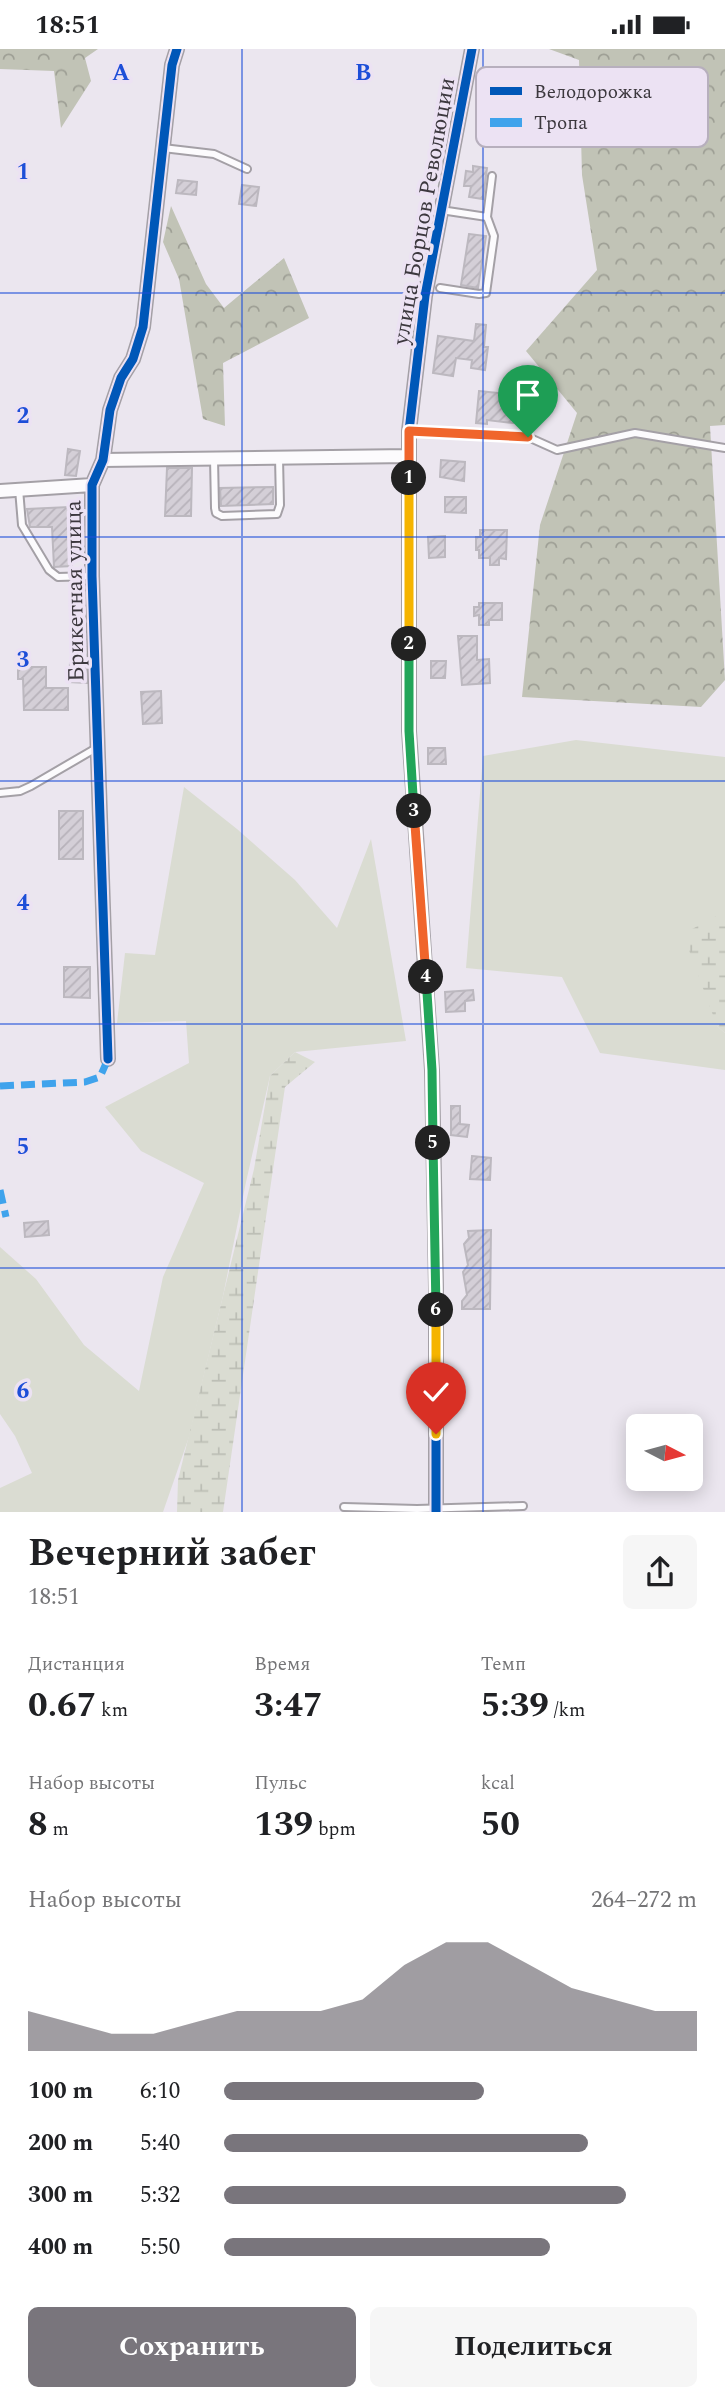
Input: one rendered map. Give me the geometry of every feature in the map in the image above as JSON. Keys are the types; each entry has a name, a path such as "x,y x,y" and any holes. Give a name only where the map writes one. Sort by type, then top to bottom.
{"street":[{"name":"Брикетная улица","path":"108,1059 92,576 92,485 103,460 110,410 121,378 133,359 143,327 172,65 177,49"},
{"name":"улица Борцов Революции","path":"436,1510 432,1070 409,731 409,431 425,296 472,49"},
{"path":"103,460 409,456"},
{"path":"0,491 92,485"}],"lane":[{"path":"163,148 214,154 247,169"},
{"path":"440,288 486,293 494,236 486,217 492,176"},
{"path":"441,211 486,217"},
{"path":"409,431 528,437 557,450 635,433 725,448"},
{"path":"214,458 215,507 218,516 222,516 277,514 280,505 279,457"},
{"path":"19,489 22,525 49,570 58,577 92,576"},
{"path":"0,793 20,791 31,786 98,747"},
{"path":"344,1507 436,1510 523,1506"}],"green space":[{"path":"0,49 98,49 85,58 91,81 61,128 54,71 0,69"},
{"path":"549,49 725,49 725,425 710,426 725,680 701,707 522,697 540,525 577,413 526,351 597,270 582,175 581,147 708,147 708,67 579,67 579,60"},
{"path":"171,206 206,284 224,308 284,258 309,318 223,363 225,426 203,419 179,279 163,242"},
{"path":"576,740 725,757 725,926 717,1026 725,1033 725,1070 600,1053 562,977 466,968 483,756"},
{"path":"184,787 295,880 337,928 371,839 406,1041 295,1052 270,1076 223,1296 189,1437 163,1512 0,1512 0,1488 32,1473 15,1436 0,1414 0,1247 36,1279 84,1345 139,1391 163,1277 204,1183 141,1151 105,1107 189,1063 186,1021 117,1023 125,953 155,955"},
{"path":"716,916 725,921 725,1033 717,1026 683,934"},
{"path":"295,1052 315,1062 285,1087 223,1512 177,1512 178,1480 254,1169 270,1076"}],"building":[{"path":"473,166 487,168 483,199 469,197 471,186 464,186 466,171 473,172"},
{"path":"178,180 197,182 196,195 176,193"},
{"path":"242,185 259,187 256,206 239,204"},
{"path":"469,234 486,236 478,288 461,285"},
{"path":"476,324 486,325 484,347 488,347 485,370 471,368 472,360 456,358 453,376 433,373 438,336 474,341"},
{"path":"479,391 516,395 513,423 487,420 487,424 476,423"},
{"path":"68,449 80,451 76,476 65,475"},
{"path":"441,460 465,462 464,481 440,477"},
{"path":"167,468 192,468 191,516 165,516"},
{"path":"273,487 273,504 221,506 220,488"},
{"path":"445,497 466,497 466,513 445,512"},
{"path":"69,507 72,566 54,567 52,527 30,527 27,509"},
{"path":"480,530 507,530 506,559 499,558 499,565 490,565 490,558 479,558 476,537 480,537"},
{"path":"445,536 445,557 429,558 428,537"},
{"path":"479,603 502,603 502,620 489,620 489,625 479,625 479,615 474,616 474,607 479,607"},
{"path":"458,636 477,636 477,660 489,659 490,683 462,685"},
{"path":"431,661 446,661 445,678 431,678"},
{"path":"70,663 86,663 87,683 69,682"},
{"path":"18,667 46,667 46,688 68,688 68,710 24,710 23,679 18,679"},
{"path":"161,691 162,723 143,724 141,692"},
{"path":"428,748 445,748 446,764 428,764"},
{"path":"59,811 83,811 83,859 59,859"},
{"path":"64,967 90,967 90,998 64,997"},
{"path":"473,990 474,1000 465,1001 465,1011 446,1012 445,992"},
{"path":"451,1106 460,1106 460,1124 469,1125 467,1137 451,1135"},
{"path":"472,1156 491,1158 490,1180 470,1179"},
{"path":"48,1221 49,1235 25,1237 24,1223"},
{"path":"491,1230 490,1309 462,1309 462,1301 467,1295 463,1272 468,1265 464,1244 469,1238 468,1231"}],"marked path":[{"path":"0,1086 85,1082 100,1077 108,1059"},
{"path":"0,1190 6,1217"}],"cycle path":[{"path":"108,1059 92,576 92,485 103,460 110,410 121,378 133,359 143,327 172,65 177,49"},
{"path":"436,1512 432,1070 409,731 409,431 425,296 472,49"}],"route":[{"path":"436,1434 432,1070 409,731 409,431 528,437"}]}
